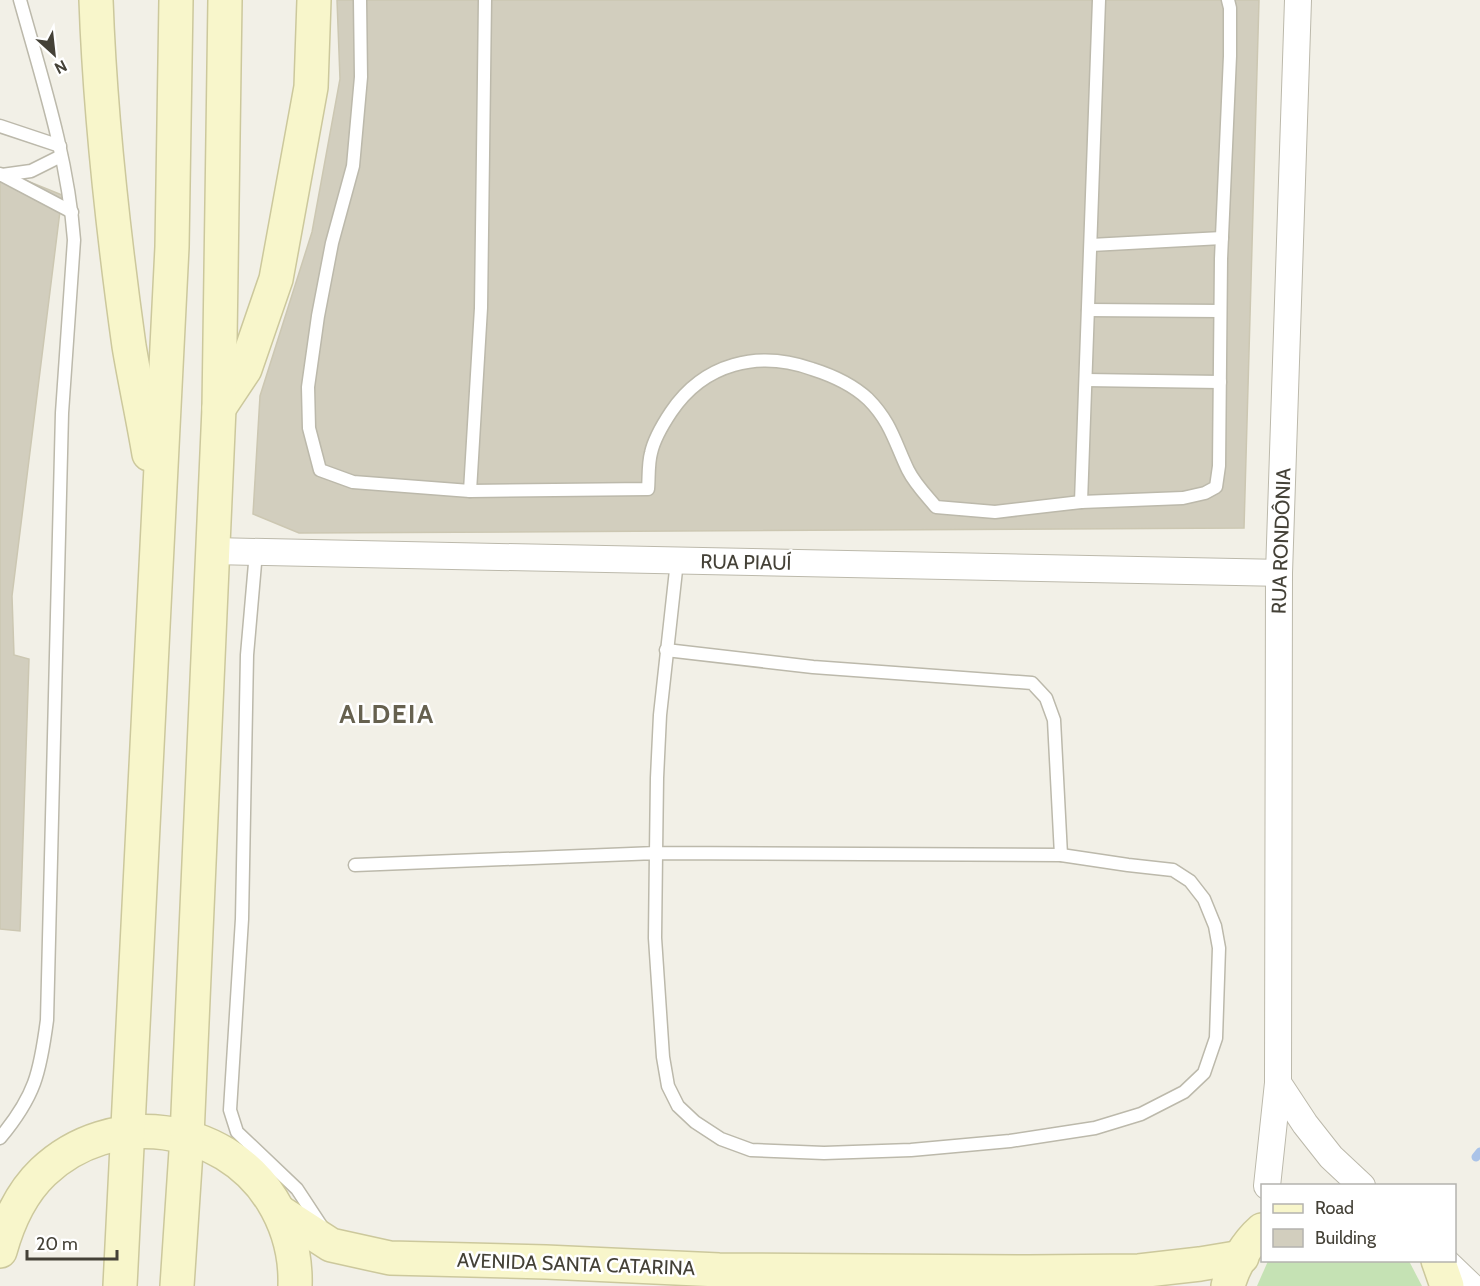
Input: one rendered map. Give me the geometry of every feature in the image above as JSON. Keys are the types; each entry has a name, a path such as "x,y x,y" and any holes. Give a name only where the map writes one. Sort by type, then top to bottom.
{"main road":[{"path":"96,0 98,59 108,174 130,347 159,518"},
{"path":"120,1286 172,248 176,0"},
{"path":"177,1286 187,1136 219,408 225,0"},
{"path":"219,408 245,369 276,279 311,87 314,0"},
{"path":"0,1251 7,1225 23,1197 43,1172 69,1152 97,1139 148,1130 187,1136 216,1147 241,1164 263,1186 280,1212 291,1240 296,1270 295,1286"},
{"name":"AVENIDA SANTA CATARINA","path":"280,1212 332,1245 390,1258 766,1270 1139,1271 1200,1264 1250,1244"},
{"path":"1439,1262 1447,1286"}],"street":[{"name":"RUA RONDÔNIA","path":"1267,1184 1278,1083 1279,573 1299,0"},
{"name":"RUA PIAUÍ","path":"213,551 1279,573"},
{"path":"1278,1083 1305,1124 1331,1157 1361,1184"},
{"path":"1446,1262 1471,1286"}],"lane":[{"path":"0,1138 17,1117 33,1090 42,1060 47,1020 62,413 73,264 72,212 54,116 20,0"},
{"path":"360,0 361,77 353,166 332,243 318,316 308,387 309,428 320,470 353,482 470,491 648,489 651,453 664,423 680,399 714,371 740,363 782,361 823,372 866,397 884,415 909,471 922,492 936,507 995,512 1081,502 1183,498 1205,493 1216,487 1219,466 1220,311 1230,56 1228,0"},
{"path":"470,491 480,308 485,0"},
{"path":"1081,502 1099,0"},
{"path":"0,126 60,151"},
{"path":"1,175 31,171 60,151"},
{"path":"1,175 72,212"},
{"path":"1091,245 1222,238"},
{"path":"1088,310 1220,311"},
{"path":"1086,380 1220,382"},
{"path":"256,552 247,656 242,919 230,1110 237,1132 297,1189 332,1245"},
{"path":"355,865 656,853 1061,855 1173,870 1190,880 1204,899 1215,926 1219,948 1216,1038 1204,1073 1184,1092 1141,1114 1095,1128 999,1142 911,1150 824,1153 751,1150 721,1139 695,1122 678,1106 668,1086 663,1058 655,938 656,853 660,715 677,561"},
{"path":"666,650 824,668 1032,683 1046,698 1054,720 1061,855"}],"green space":[{"path":"1268,1262 1410,1262 1422,1286 1257,1286"}],"building":[{"path":"337,0 1259,0 1244,528 299,533 253,514 260,396 312,232 340,79"},
{"path":"0,170 62,195 12,596 14,655 29,659 20,931 0,929"}],"waterway":[{"path":"1476,1157 1480,1152"}],"district":[{"name":"ALDEIA","path":"387,714"}]}
